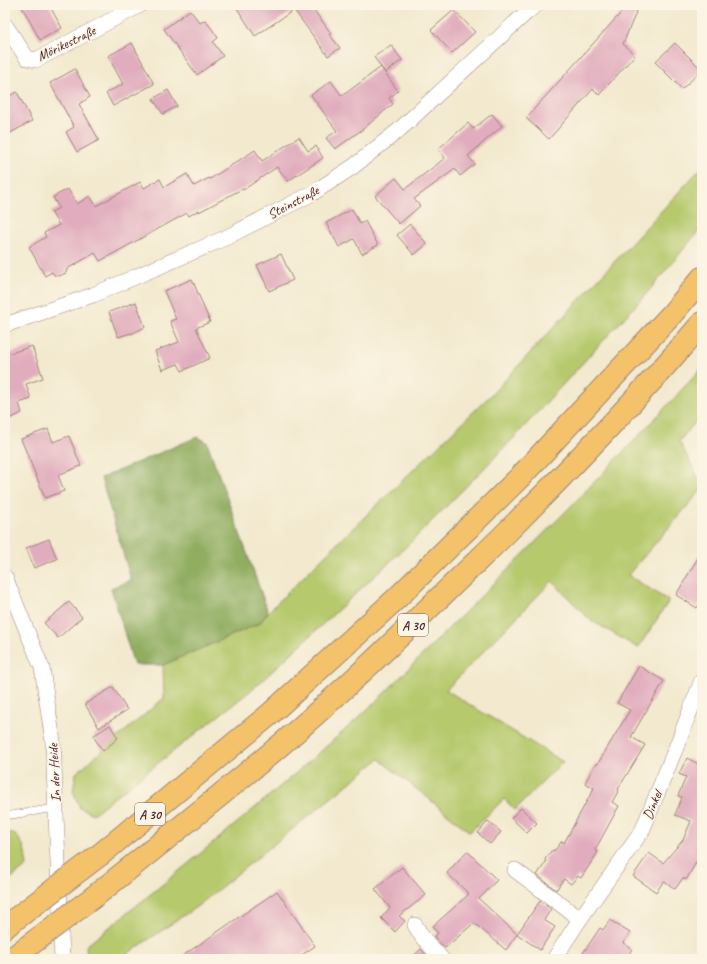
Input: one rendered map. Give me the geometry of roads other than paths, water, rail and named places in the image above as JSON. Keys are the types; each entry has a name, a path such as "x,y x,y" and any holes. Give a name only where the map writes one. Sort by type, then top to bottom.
{"highway":[{"name":"A 30","path":"14,921 101,854 269,715 397,598 520,478 672,314 702,278"},
{"name":"A 30","path":"17,955 95,896 190,820 284,741 414,623 554,484 614,421 702,323"}],"street":[{"name":"Mörikestraße","path":"5,25 27,58 36,60 140,5"},
{"name":"Steinstraße","path":"5,325 93,295 223,239 313,193 354,166 399,130 536,5"},
{"name":"In der Heide","path":"5,577 8,596 42,668 53,742 62,959"},
{"name":"Dinkel","path":"554,959 580,919 642,831 702,680"},
{"path":"515,870 580,919"},
{"path":"415,925 423,938 442,959"}],"lane":[{"path":"5,816 55,808"}]}
